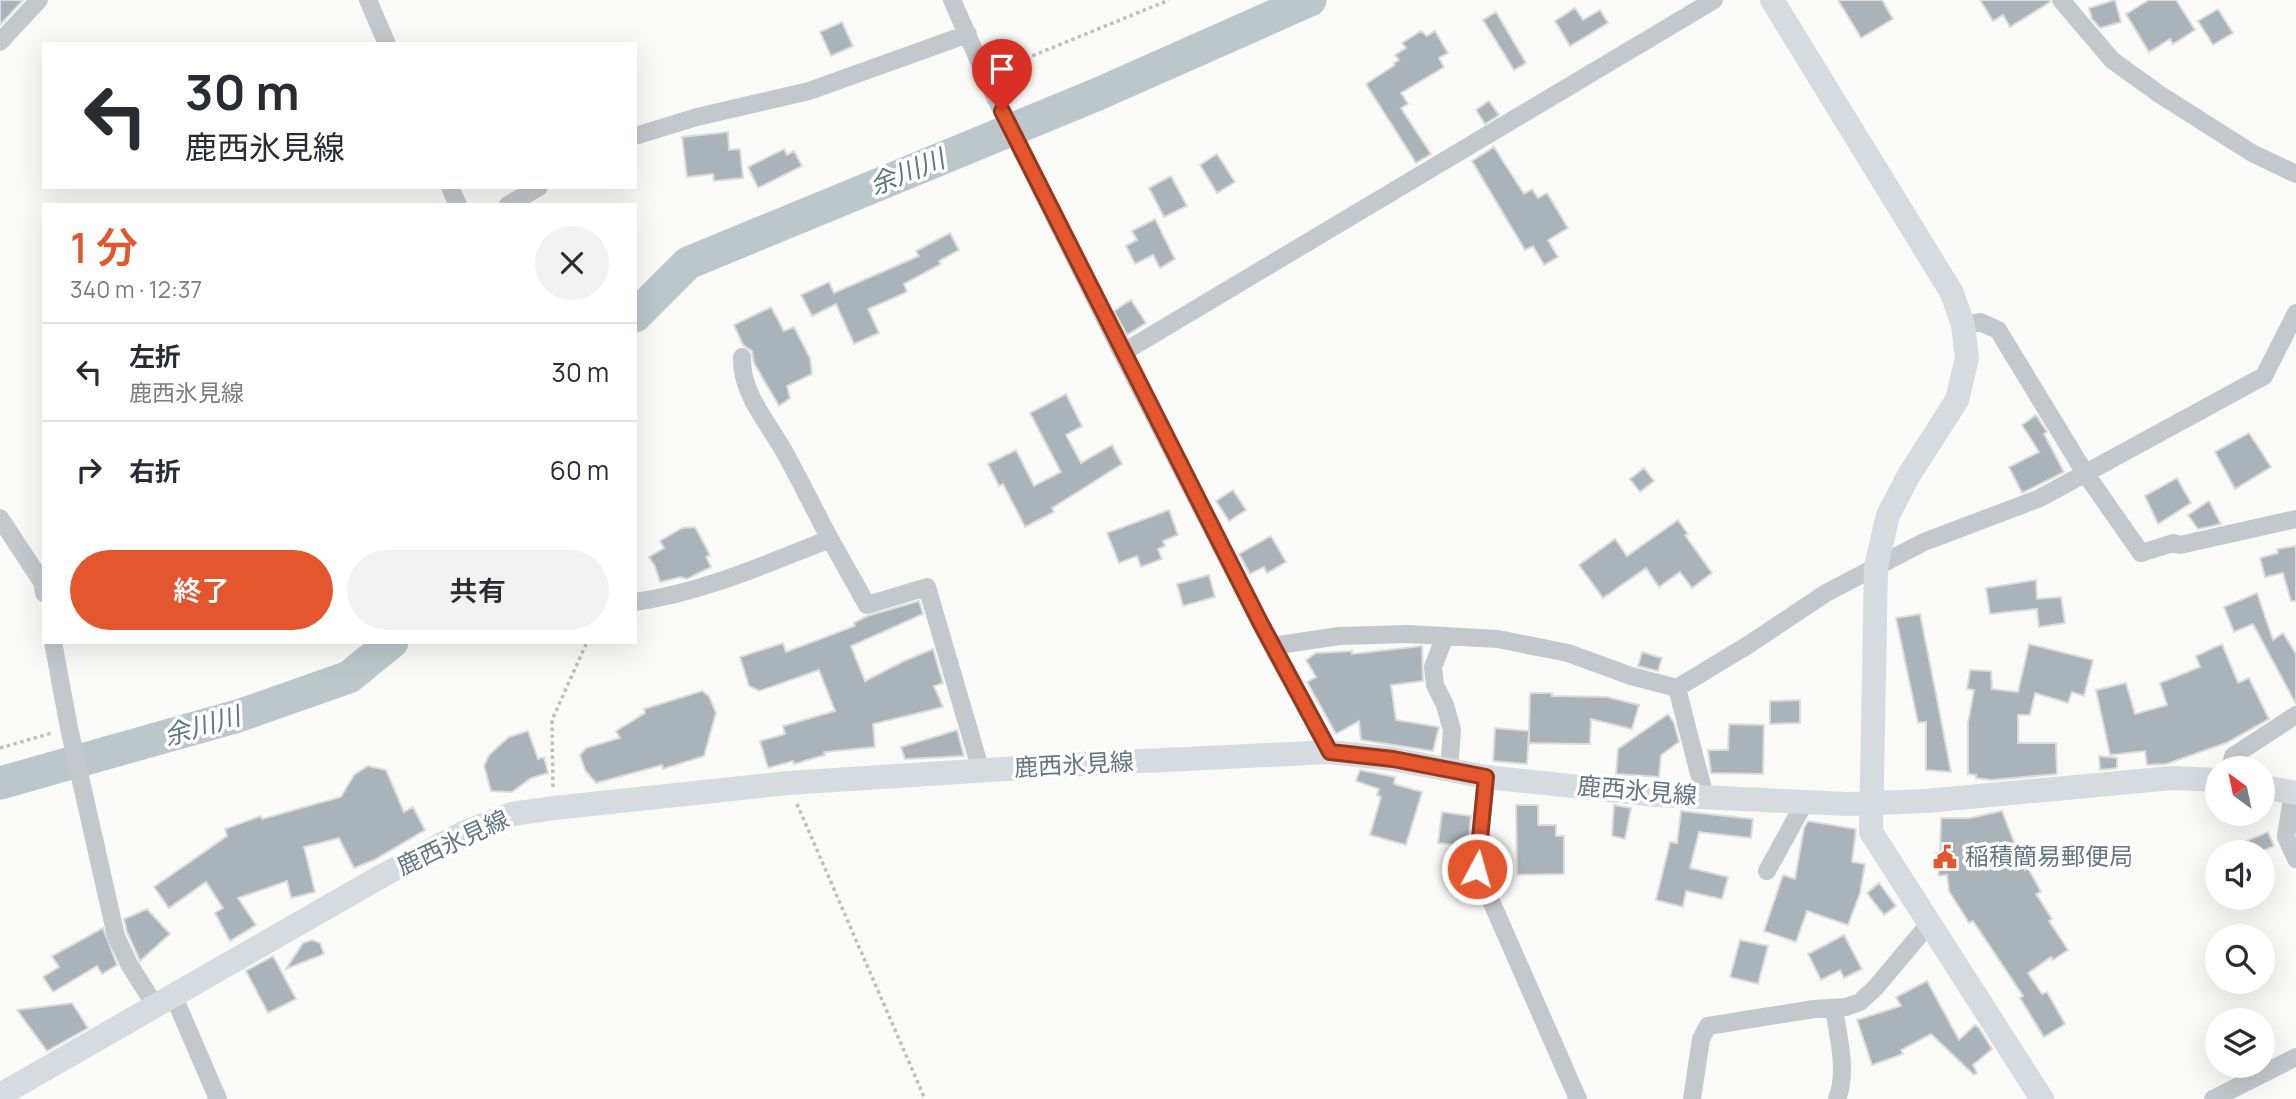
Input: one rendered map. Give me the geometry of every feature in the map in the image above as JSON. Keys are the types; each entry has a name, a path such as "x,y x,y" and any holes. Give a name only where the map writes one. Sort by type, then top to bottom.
{"main road":[{"path":"1772,0 1952,293 1964,325 1967,358 1957,400 1909,475 1888,515 1876,567 1871,832 2042,1099"},
{"name":"鹿西氷見線","path":"0,1095 380,877 463,833 512,814 788,783 1330,752 1393,759 1486,777 1657,794 1848,804 1926,802 2172,778 2205,779"},
{"path":"2275,789 2294,793"}],"street":[{"path":"0,42 39,0"},
{"path":"368,0 386,42"},
{"path":"952,0 988,83 1122,353 1272,646 1330,752"},
{"path":"1122,353 1714,0"},
{"path":"2062,0 2112,60 2252,153 2296,174"},
{"path":"637,135 697,117 809,91 968,34"},
{"path":"511,203 536,189"},
{"path":"1272,646 1339,636 1407,634 1498,639 1568,653 1631,676 1677,688 1826,593 1924,542 2040,498 2264,376 2296,313"},
{"path":"1964,325 1980,322 1998,330 2085,473 2141,553 2173,543 2180,545 2296,519"},
{"path":"742,357 742,374 751,398 784,451 867,605 927,587 981,771"},
{"path":"0,518 42,582"},
{"path":"637,602 701,589 830,539"},
{"path":"1445,636 1433,667 1435,685 1445,705 1452,730 1449,770"},
{"path":"53,644 69,728 116,936 129,964 165,1002 218,1099"},
{"path":"1677,688 1705,797"},
{"path":"2233,756 2296,715"},
{"path":"1486,777 1477,869 1578,1099"},
{"path":"2294,793 2286,837 2296,859"},
{"path":"1767,871 1805,802"},
{"path":"1692,1099 1701,1039 1707,1026 1814,1009 1846,1007 1860,1002 1929,924"},
{"path":"1835,1008 1842,1087 1837,1099"},
{"path":"2213,1099 2296,1057"}],"path":[{"path":"988,83 1170,0"},
{"path":"554,808 552,720 586,644"},
{"path":"0,748 69,728"},
{"path":"788,783 925,1099"}],"building":[{"path":"0,0 23,0 0,25"},
{"path":"1838,0 1882,0 1893,19 1861,38"},
{"path":"1980,0 2050,2 2010,27 2003,15 1993,21"},
{"path":"2115,0 2121,22 2100,28 2092,19 2089,8"},
{"path":"2149,0 2176,0 2195,30 2173,44 2170,39 2149,52 2126,14"},
{"path":"1575,8 1583,20 1600,10 1608,23 1570,46 1555,21"},
{"path":"2218,9 2233,33 2213,45 2198,21"},
{"path":"1496,12 1526,63 1514,70 1483,20"},
{"path":"842,22 853,46 831,56 820,32"},
{"path":"1421,31 1427,36 1435,31 1448,53 1439,58 1444,67 1401,93 1408,104 1401,108 1431,154 1416,163 1366,84 1395,65 1399,60 1395,55 1406,48 1402,43"},
{"path":"1489,101 1499,115 1485,124 1476,110"},
{"path":"728,132 729,150 740,149 743,178 714,181 713,174 687,177 682,137"},
{"path":"1494,147 1524,194 1532,189 1538,198 1547,193 1568,228 1548,240 1558,257 1544,265 1533,246 1525,250 1472,161"},
{"path":"784,149 787,155 794,151 802,166 758,188 748,167"},
{"path":"1217,154 1235,182 1217,193 1200,165"},
{"path":"1171,176 1187,206 1164,217 1149,188"},
{"path":"1155,219 1175,259 1160,268 1153,255 1135,264 1126,246 1137,240 1132,231"},
{"path":"950,233 959,250 939,261 941,264 904,284 907,292 868,309 879,333 854,344 836,304 812,316 801,295 829,282 834,293 919,256 916,251"},
{"path":"1131,300 1146,323 1127,335 1114,311"},
{"path":"771,307 784,331 794,327 810,358 812,374 787,386 790,398 779,406 754,363 752,351 743,345 734,325"},
{"path":"1066,394 1082,426 1066,435 1081,463 1112,445 1122,464 1052,508 1054,512 1025,527 1003,484 999,486 988,464 1016,450 1034,486 1061,472 1030,413"},
{"path":"2036,415 2047,432 2044,434 2064,472 2022,493 2009,467 2039,452 2022,425"},
{"path":"2249,433 2271,467 2235,489 2215,452"},
{"path":"1644,468 1654,481 1640,492 1630,479"},
{"path":"2177,478 2191,503 2158,524 2145,496"},
{"path":"1233,490 1246,510 1229,521 1216,501"},
{"path":"2209,501 2221,524 2198,529 2188,515"},
{"path":"1169,510 1178,535 1163,541 1165,546 1158,549 1162,559 1141,567 1137,556 1119,563 1107,533"},
{"path":"1678,520 1688,534 1685,535 1712,573 1692,588 1680,572 1659,587 1646,568 1603,598 1579,565 1615,539 1627,556"},
{"path":"695,527 710,555 706,557 711,567 687,579 681,577 660,582 649,557 664,548 660,541 682,528"},
{"path":"1271,536 1286,562 1267,573 1264,567 1250,574 1239,554"},
{"path":"2296,546 2296,601 2291,601 2283,573 2265,577 2260,558 2278,553 2277,549"},
{"path":"1209,575 1215,597 1183,606 1177,584"},
{"path":"2036,580 2037,599 2061,597 2065,623 2039,627 2037,609 1990,614 1986,588"},
{"path":"2257,593 2273,640 2283,633 2296,654 2296,704 2253,624 2234,632 2224,607"},
{"path":"919,601 923,614 851,646 865,681 933,649 943,683 934,686 943,707 873,724 875,747 824,752 825,755 794,764 793,761 768,768 760,741 785,734 783,726 835,711 819,670 759,691 749,686 740,657 783,643 786,652 855,626 854,623 867,616"},
{"path":"1920,614 1951,772 1926,770 1926,722 1918,723 1896,618"},
{"path":"2029,644 2093,660 2084,696 2072,692 2068,703 2035,693 2030,715 2018,715 2018,743 2056,743 2057,774 1992,780 1976,778 1976,775 1968,774 1968,723 1974,690 1967,689 1970,670 1991,671 1992,689 2018,692"},
{"path":"2222,644 2238,683 2249,678 2269,719 2226,743 2166,764 2147,765 2145,751 2110,755 2096,690 2126,683 2135,714 2167,705 2160,683 2200,667 2196,656"},
{"path":"1422,646 1423,681 1391,685 1396,720 1439,727 1433,751 1361,740 1359,721 1336,734 1307,682 1316,677 1306,660 1316,653 1352,651 1352,654"},
{"path":"1642,652 1662,658 1658,671 1638,666"},
{"path":"702,691 709,696 716,713 704,756 663,769 662,765 596,783 585,770 580,755 586,748 620,738 616,731 645,713 644,709"},
{"path":"1530,693 1607,697 1639,705 1632,729 1591,719 1590,744 1529,743"},
{"path":"1800,700 1800,723 1770,724 1770,701"},
{"path":"1668,714 1674,723 1679,742 1661,755 1659,777 1616,774 1618,749"},
{"path":"1729,724 1764,725 1763,774 1711,773 1708,750 1728,750"},
{"path":"1495,728 1529,731 1527,764 1493,761"},
{"path":"957,730 964,756 905,759 901,747"},
{"path":"528,731 538,759 544,757 548,773 531,778 512,792 491,791 484,766 489,755 509,737"},
{"path":"2099,756 2117,758 2117,768 2100,770"},
{"path":"368,766 386,770 404,812 413,807 425,830 374,860 354,868 339,838 304,847 315,892 291,898 287,881 238,898 256,925 230,941 215,913 223,908 206,882 169,908 154,887 227,836 225,829 261,816 262,819 341,797 354,775"},
{"path":"1360,770 1395,777 1394,784 1422,792 1406,845 1370,835 1381,797 1377,795 1379,789 1356,781"},
{"path":"1516,805 1538,805 1538,825 1556,825 1556,836 1564,836 1564,874 1517,875"},
{"path":"1614,805 1631,808 1625,839 1612,836"},
{"path":"1681,811 1753,819 1751,838 1699,832 1690,868 1728,877 1722,899 1686,891 1683,907 1656,900 1670,842 1677,843"},
{"path":"2002,811 2025,870 2028,868 2041,892 2036,894 2052,919 2049,921 2068,950 2053,960 2051,957 2028,973 2042,994 2047,992 2065,1024 2044,1037 2020,998 2023,996 1973,921 1969,923 1949,891 1947,875 1939,876 1936,853 1940,853 1941,818 1970,818"},
{"path":"1442,812 1471,816 1468,846 1438,843"},
{"path":"1808,821 1856,829 1852,862 1865,864 1860,893 1848,925 1807,911 1796,942 1764,931 1783,875 1795,879 1804,828"},
{"path":"2268,832 2271,840 2249,840"},
{"path":"1879,883 1896,906 1884,915 1867,893"},
{"path":"147,909 170,934 140,961 124,919"},
{"path":"103,928 117,965 102,974 97,966 53,992 43,977 59,967 52,956"},
{"path":"1844,935 1862,969 1844,978 1840,970 1821,980 1808,954"},
{"path":"312,940 320,943 324,954 286,969 303,943"},
{"path":"1740,940 1768,946 1758,984 1730,977"},
{"path":"273,956 296,999 268,1013 246,971"},
{"path":"1927,981 1959,1040 1975,1025 1992,1049 1973,1065 1977,1073 1974,1075 1931,1034 1901,1050 1903,1054 1872,1065 1857,1020 1901,1006 1896,997"},
{"path":"72,1003 88,1028 47,1051 17,1010"}],"waterway":[{"name":"余川川","path":"637,314 688,263 1098,94 1310,0"},
{"name":"余川川","path":"0,783 238,716 349,677 390,644"}],"place":[{"name":"稲積簡易郵便局","path":"1945,857"}],"route":[{"path":"1002,111 1122,353 1272,646 1330,752 1393,759 1486,777 1477,869"}]}
